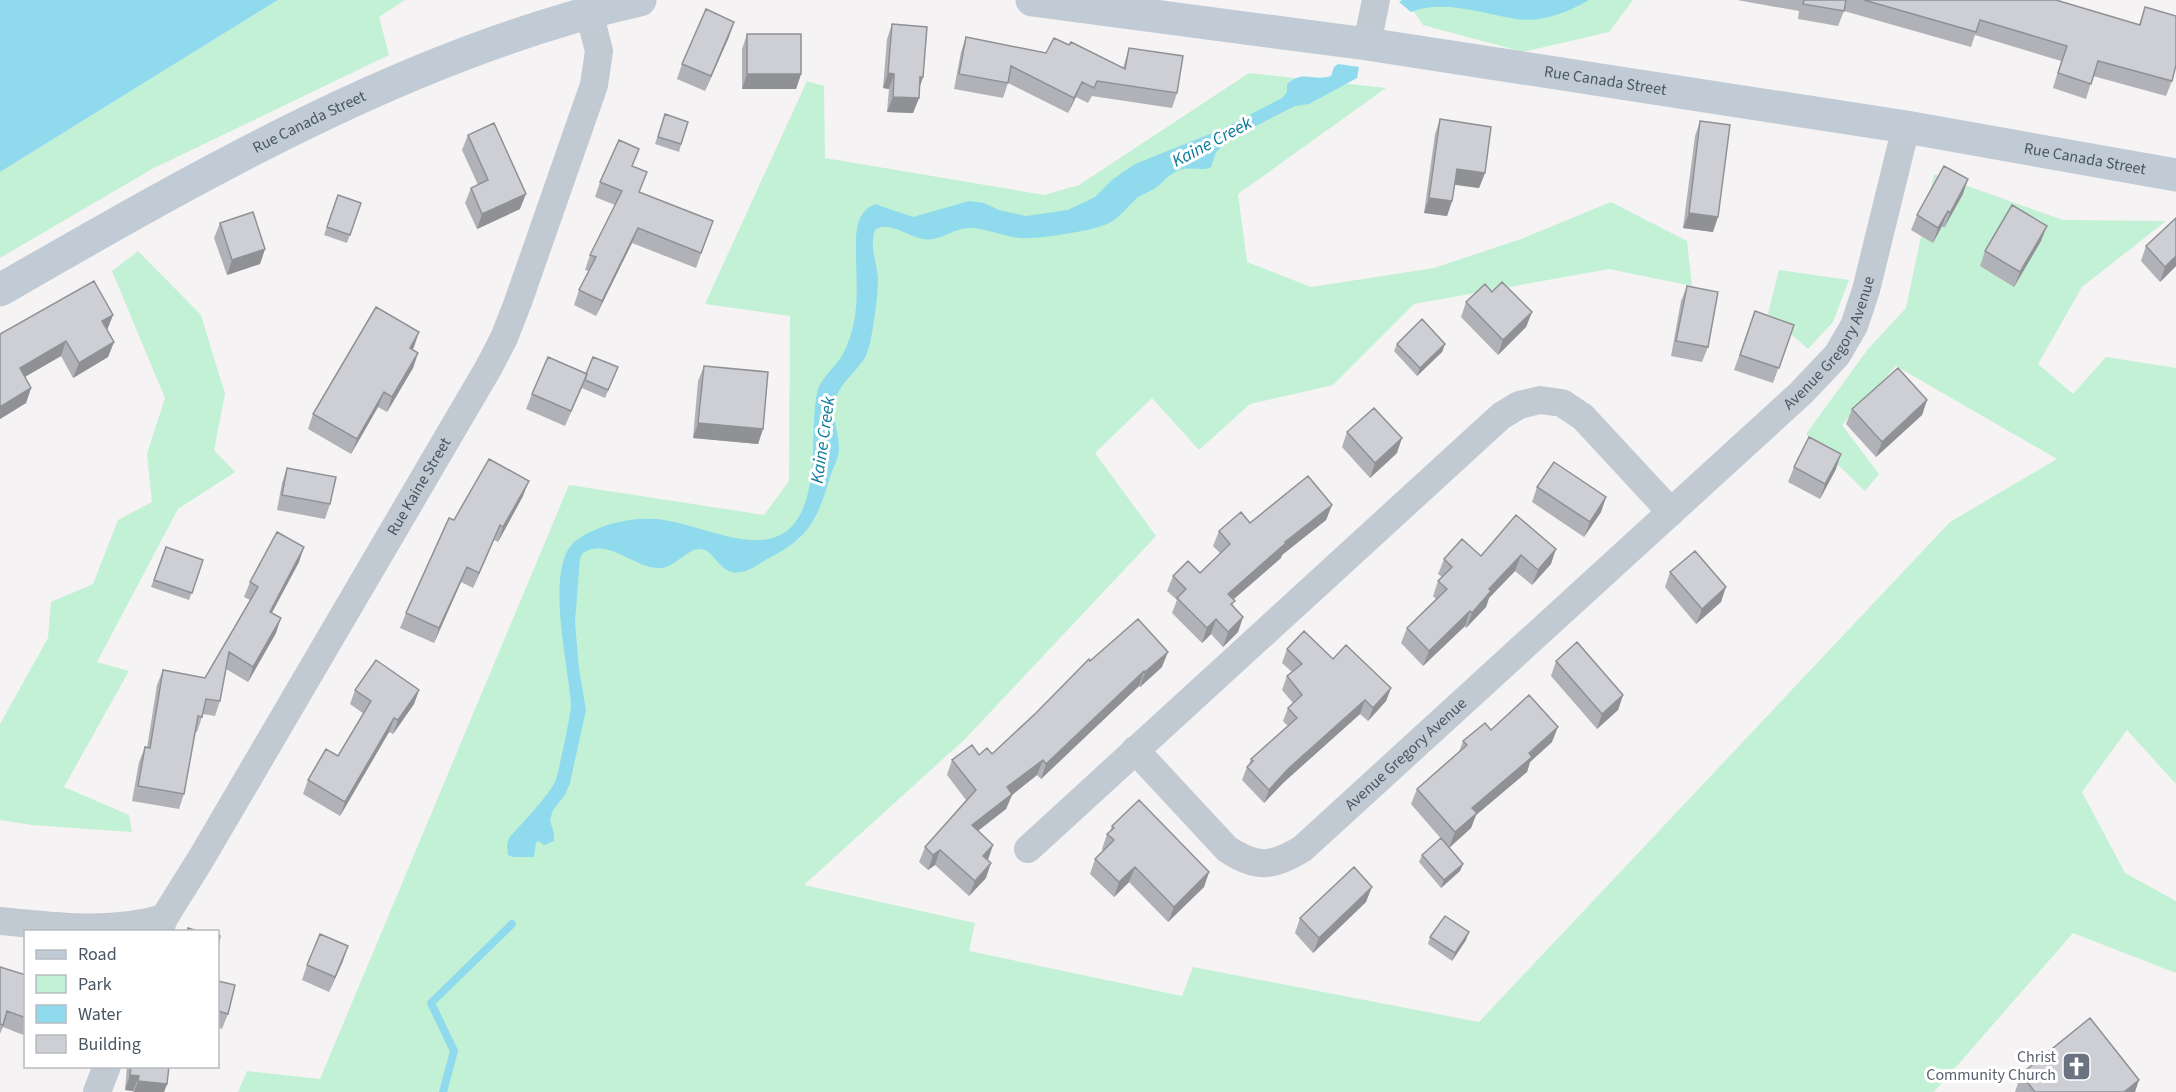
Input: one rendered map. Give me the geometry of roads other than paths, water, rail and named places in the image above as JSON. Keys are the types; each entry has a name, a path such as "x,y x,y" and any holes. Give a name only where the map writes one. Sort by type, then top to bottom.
{"main road":[{"name":"Rue Canada Street","path":"0,290 158,199 327,114 471,51 589,12 640,0"},
{"name":"Rue Canada Street","path":"1032,0 1367,44 1906,127 2176,175"}],"street":[{"path":"1367,44 1376,0"},
{"name":"Rue Kaine Street","path":"161,925 413,498 504,338 594,85 599,51 589,12"},
{"name":"Avenue Gregory Avenue","path":"1135,750 1227,849 1244,860 1265,864 1285,859 1302,849 1801,393 1837,355 1854,326 1866,290 1906,127"},
{"path":"1028,849 1501,416 1519,405 1540,400 1562,403 1582,417 1671,512"},
{"path":"0,921 115,927 161,925"},
{"path":"98,1092 106,1068"}],"water":[{"path":"0,0 278,0 0,172"},
{"path":"1402,0 1589,0 1570,10 1541,19 1520,20 1448,7 1411,12 1399,2"},
{"path":"1338,64 1359,67 1357,78 1309,104 1295,106 1232,138 1216,152 1211,167 1178,171 1138,197 1116,219 1100,227 1058,235 1023,238 971,228 930,239 917,238 886,227 875,230 873,248 878,286 870,341 864,359 844,383 835,400 834,412 839,452 817,514 804,534 795,542 751,568 737,573 727,570 709,552 700,549 690,552 671,565 660,568 650,567 602,549 593,549 583,553 580,558 575,622 579,669 586,710 570,783 565,795 553,810 550,820 554,841 544,845 538,841 534,857 508,855 509,838 555,782 567,732 571,706 559,594 561,571 567,553 577,540 594,530 625,521 655,519 722,535 765,540 783,533 798,519 810,481 817,393 822,382 844,352 853,326 856,302 856,236 858,223 869,207 875,204 913,217 969,201 984,203 999,210 1026,216 1068,210 1095,197 1113,179 1135,164 1220,130 1282,98 1287,92 1287,84 1299,77 1331,76 1334,67"}],"waterway":[{"name":"Kaine Creek","path":"443,1092 454,1051 431,1003 512,924"}],"place":[{"name":"Christ Community Church","path":"2077,1066"}]}
